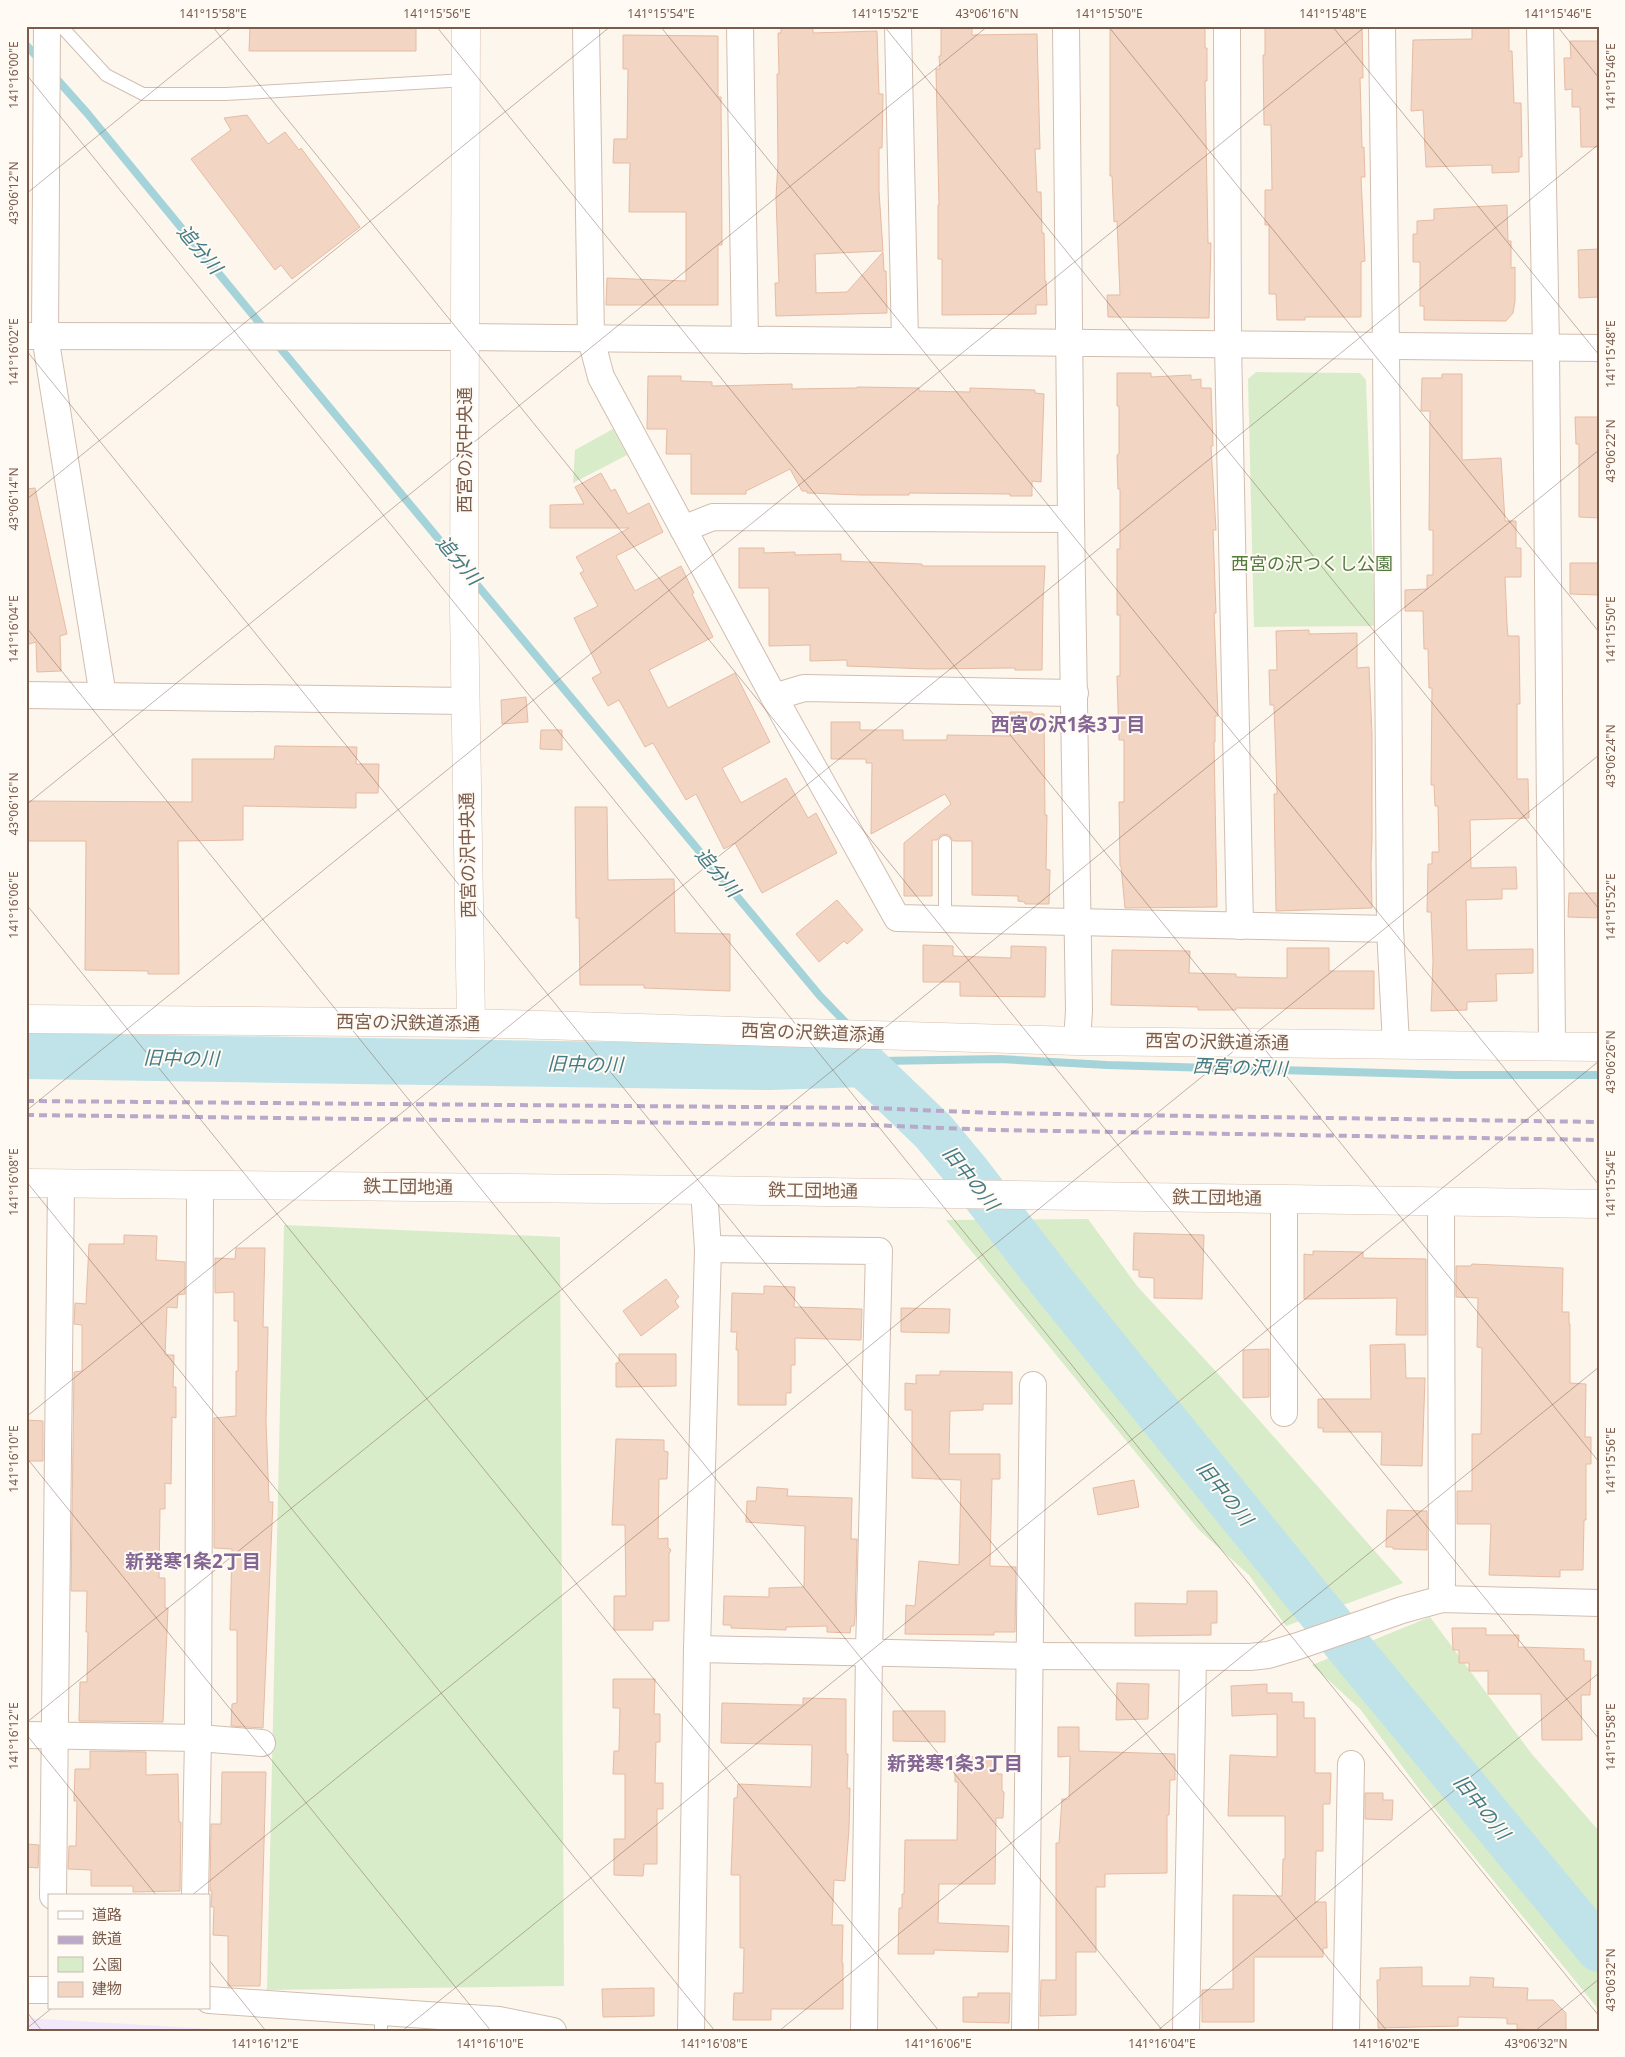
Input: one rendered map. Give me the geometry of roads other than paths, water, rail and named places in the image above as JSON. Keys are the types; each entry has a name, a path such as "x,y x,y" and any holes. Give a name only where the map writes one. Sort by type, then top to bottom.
{"street":[{"name":"西宮の沢中央通","path":"466,26 464,608 471,1023"},
{"path":"586,26 591,339 601,377 774,697 897,918 1390,929"},
{"path":"740,26 745,340"},
{"path":"898,26 905,341"},
{"path":"1066,26 1078,1041"},
{"path":"1227,26 1228,344 1240,926"},
{"path":"1382,26 1390,929 1396,1044"},
{"path":"1540,26 1546,348 1552,1046"},
{"path":"52,27 36,336 102,696"},
{"path":"36,336 466,337 1599,348"},
{"path":"683,529 713,517 1071,519"},
{"path":"774,697 804,688 1075,693"},
{"path":"26,695 466,701"},
{"name":"西宮の沢鉄道添通","path":"26,1019 471,1023 1078,1041 1599,1047"},
{"name":"鉄工団地通","path":"26,1183 704,1190 1599,1204"},
{"path":"53,1894 60,1184"},
{"path":"195,1894 198,1738 200,1185"},
{"path":"691,2031 697,1649 708,1249 704,1190"},
{"path":"1284,1199 1284,1413"},
{"path":"1441,1202 1442,1599"},
{"path":"708,1249 879,1252 869,1652 864,2031"},
{"path":"1024,2031 1033,1385"},
{"path":"697,1649 1030,1656 1193,1657 1268,1655 1312,1642 1402,1610 1442,1599 1599,1603"},
{"path":"1186,2031 1193,1657"},
{"path":"26,1735 198,1738 262,1743"},
{"path":"1346,2031 1351,1764"},
{"path":"26,1990 48,1990"},
{"path":"210,2000 381,2021 499,2020 553,2031"}],"lane":[{"path":"52,27 106,75 143,94 226,94 466,80"},
{"path":"945,842 945,920"}],"waterway":[{"name":"追分川","path":"26,45 40,60"},
{"name":"追分川","path":"54,76 87,113 266,331"},
{"name":"追分川","path":"276,343 456,560"},
{"name":"追分川","path":"473,580 820,996 849,1026"},
{"name":"追分川","path":"863,1042 880,1061"},
{"name":"旧中の川","path":"26,1056 769,1067 863,1064 933,1131 968,1173 1052,1282 1361,1662 1599,1949"},
{"name":"西宮の沢川","path":"863,1064 880,1061 1000,1059 1107,1065 1455,1075 1599,1075"}],"railway":[{"path":"26,1101 871,1108 993,1113 1599,1122"},
{"path":"26,1115 870,1125 995,1130 1599,1140"}],"district":[{"name":"西宮の沢1条3丁目","path":"1068,724"},
{"name":"新発寒1条2丁目","path":"193,1561"},
{"name":"新発寒1条3丁目","path":"955,1763"}],"park label":[{"name":"西宮の沢つくし公園","path":"1312,564"}]}
